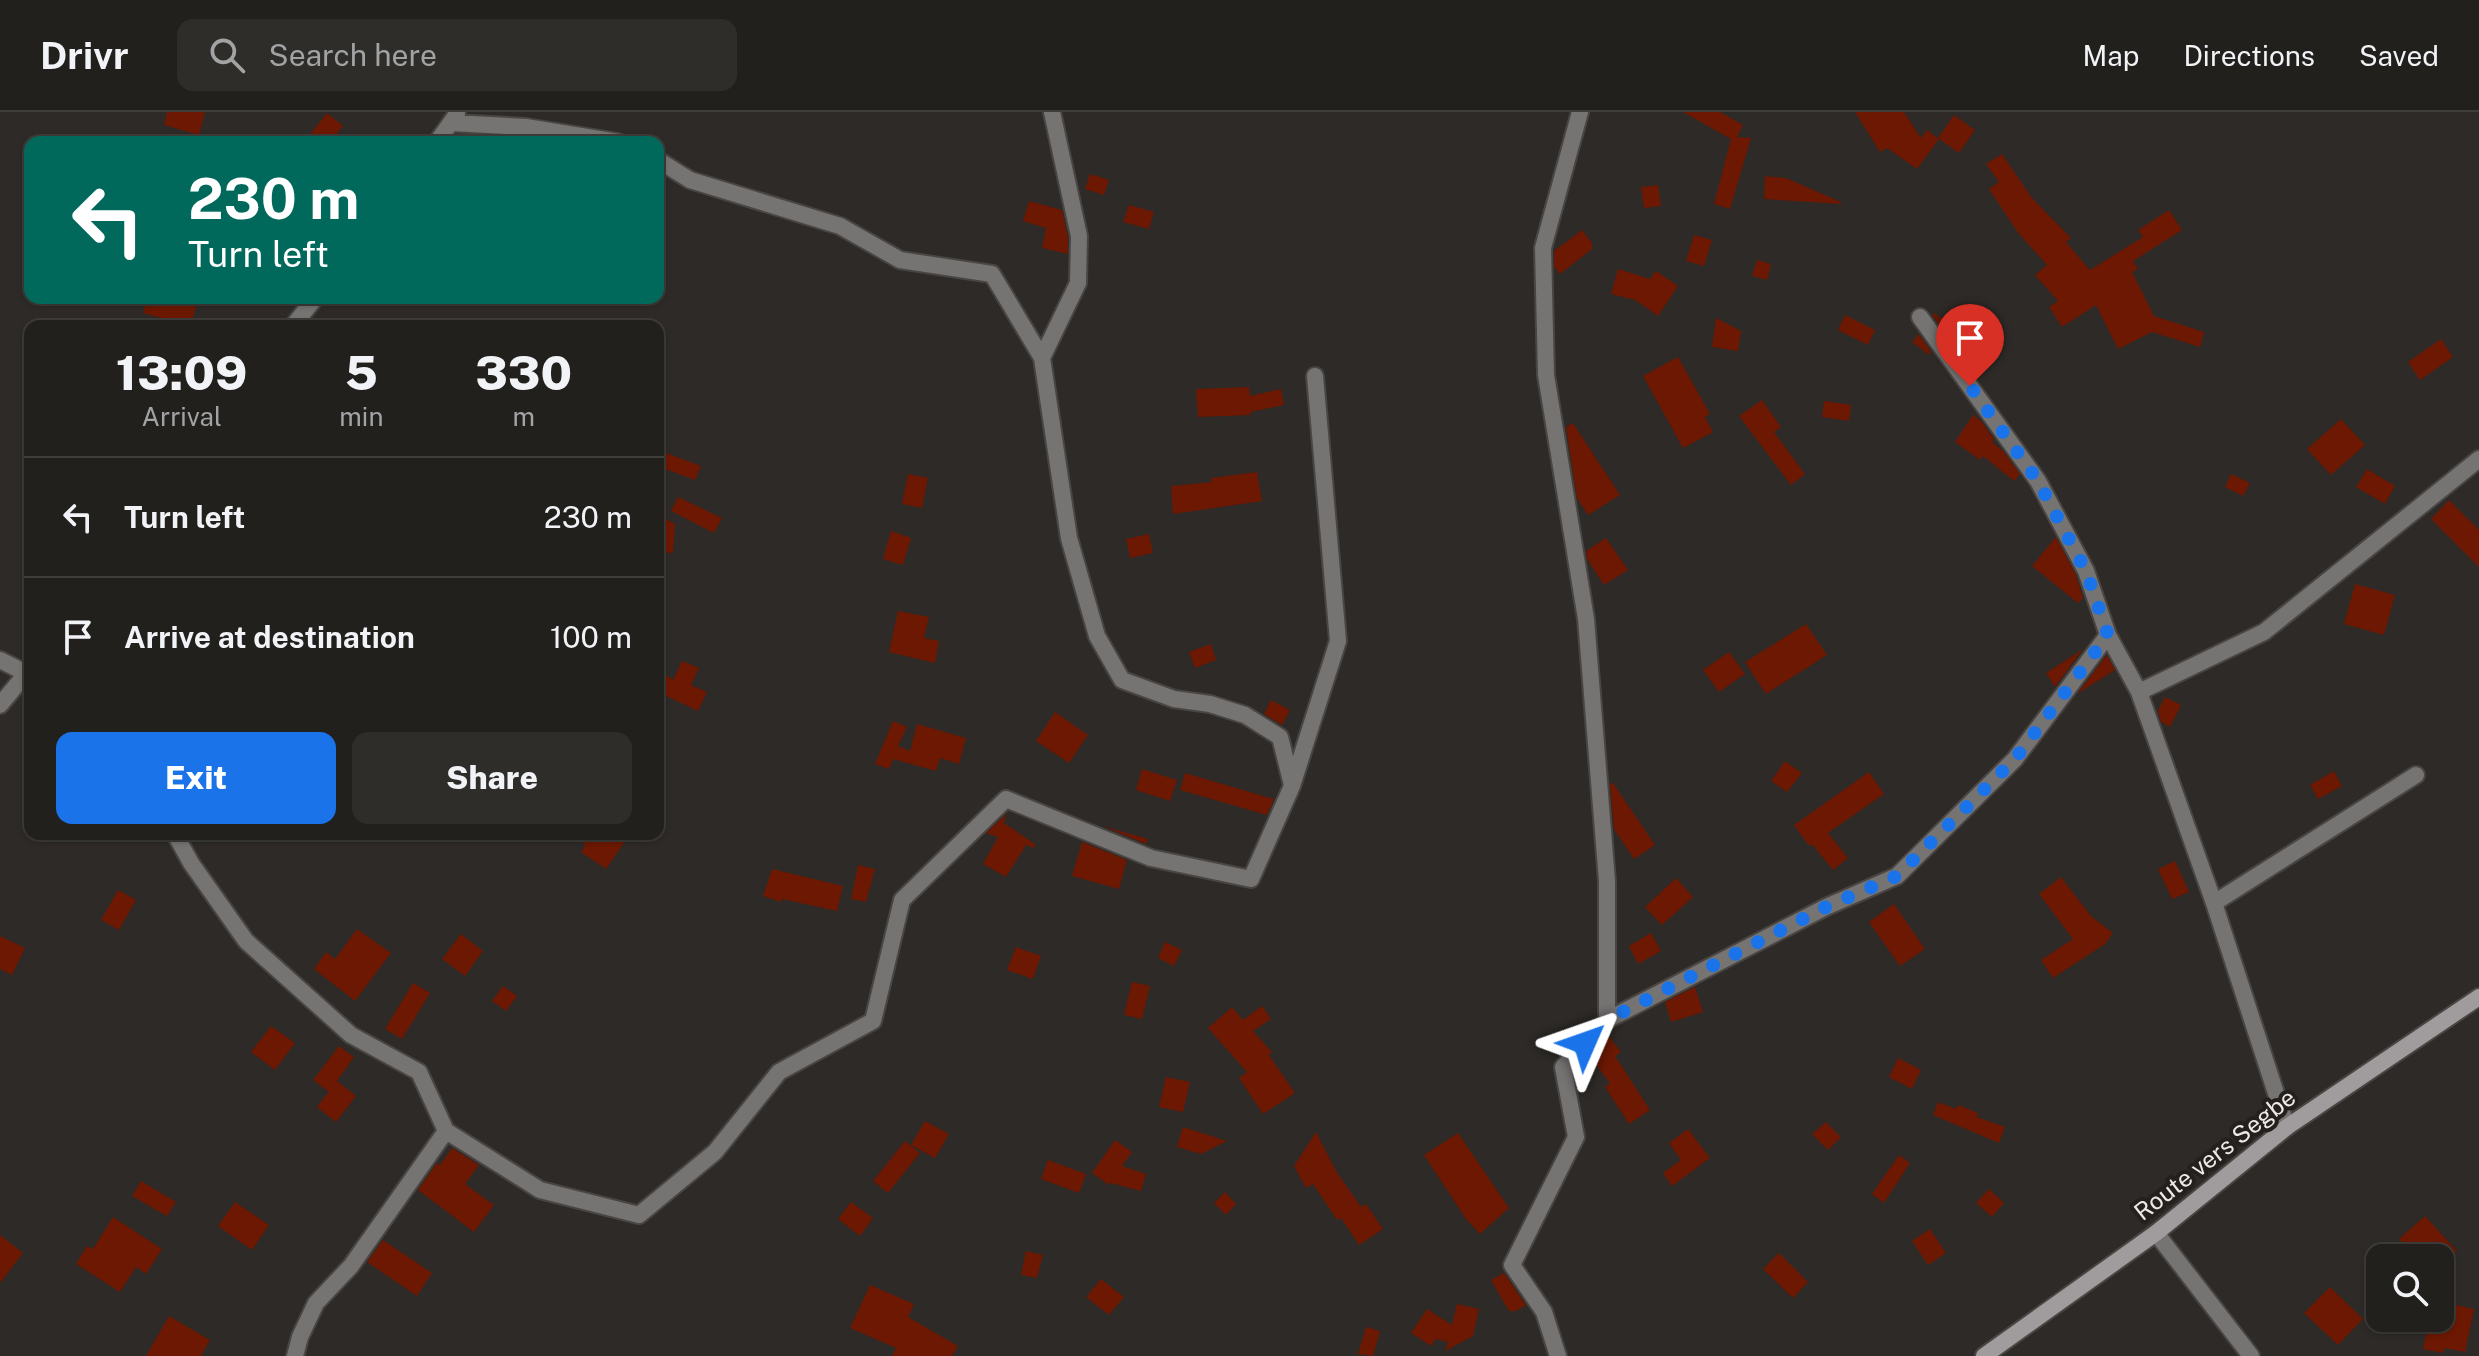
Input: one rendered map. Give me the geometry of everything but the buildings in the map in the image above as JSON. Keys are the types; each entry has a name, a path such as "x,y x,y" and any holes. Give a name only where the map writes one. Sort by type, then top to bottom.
{"main road":[{"name":"Route vers Segbe","path":"1984,1356 2156,1233 2287,1127 2479,997"}],"street":[{"path":"1042,358 1078,283 1079,236 1052,112"},
{"path":"1580,112 1543,248 1546,375 1586,619 1607,881 1607,1020"},
{"path":"441,136 455,117 581,136"},
{"path":"664,164 690,180 840,226 900,260 992,274 1042,358 1069,538 1097,636 1122,680 1174,699 1210,704 1245,715 1280,737 1292,786"},
{"path":"298,320 310,304"},
{"path":"1920,317 2038,481 2086,571 2108,635 2139,692 2214,903 2287,1127"},
{"path":"178,840 246,941 351,1035 419,1072 446,1131 540,1190 639,1215 715,1152 779,1072 873,1021 902,900 1006,799 1151,858 1251,879 1292,786 1338,641 1315,376"},
{"path":"2139,692 2264,632 2479,459"},
{"path":"1558,1356 1544,1312 1512,1265 1576,1137 1563,1067 1607,1020 1826,907 1897,876 2015,759 2108,635"},
{"path":"0,660 24,669"},
{"path":"0,705 24,676"},
{"path":"2214,903 2416,775"},
{"path":"295,1356 316,1303 351,1266 446,1131"},
{"path":"2156,1233 2251,1356"}],"route":[{"path":"1585,1043 1607,1020 1826,907 1897,876 2015,759 2108,635 2086,571 2038,481 1970,386"}]}
